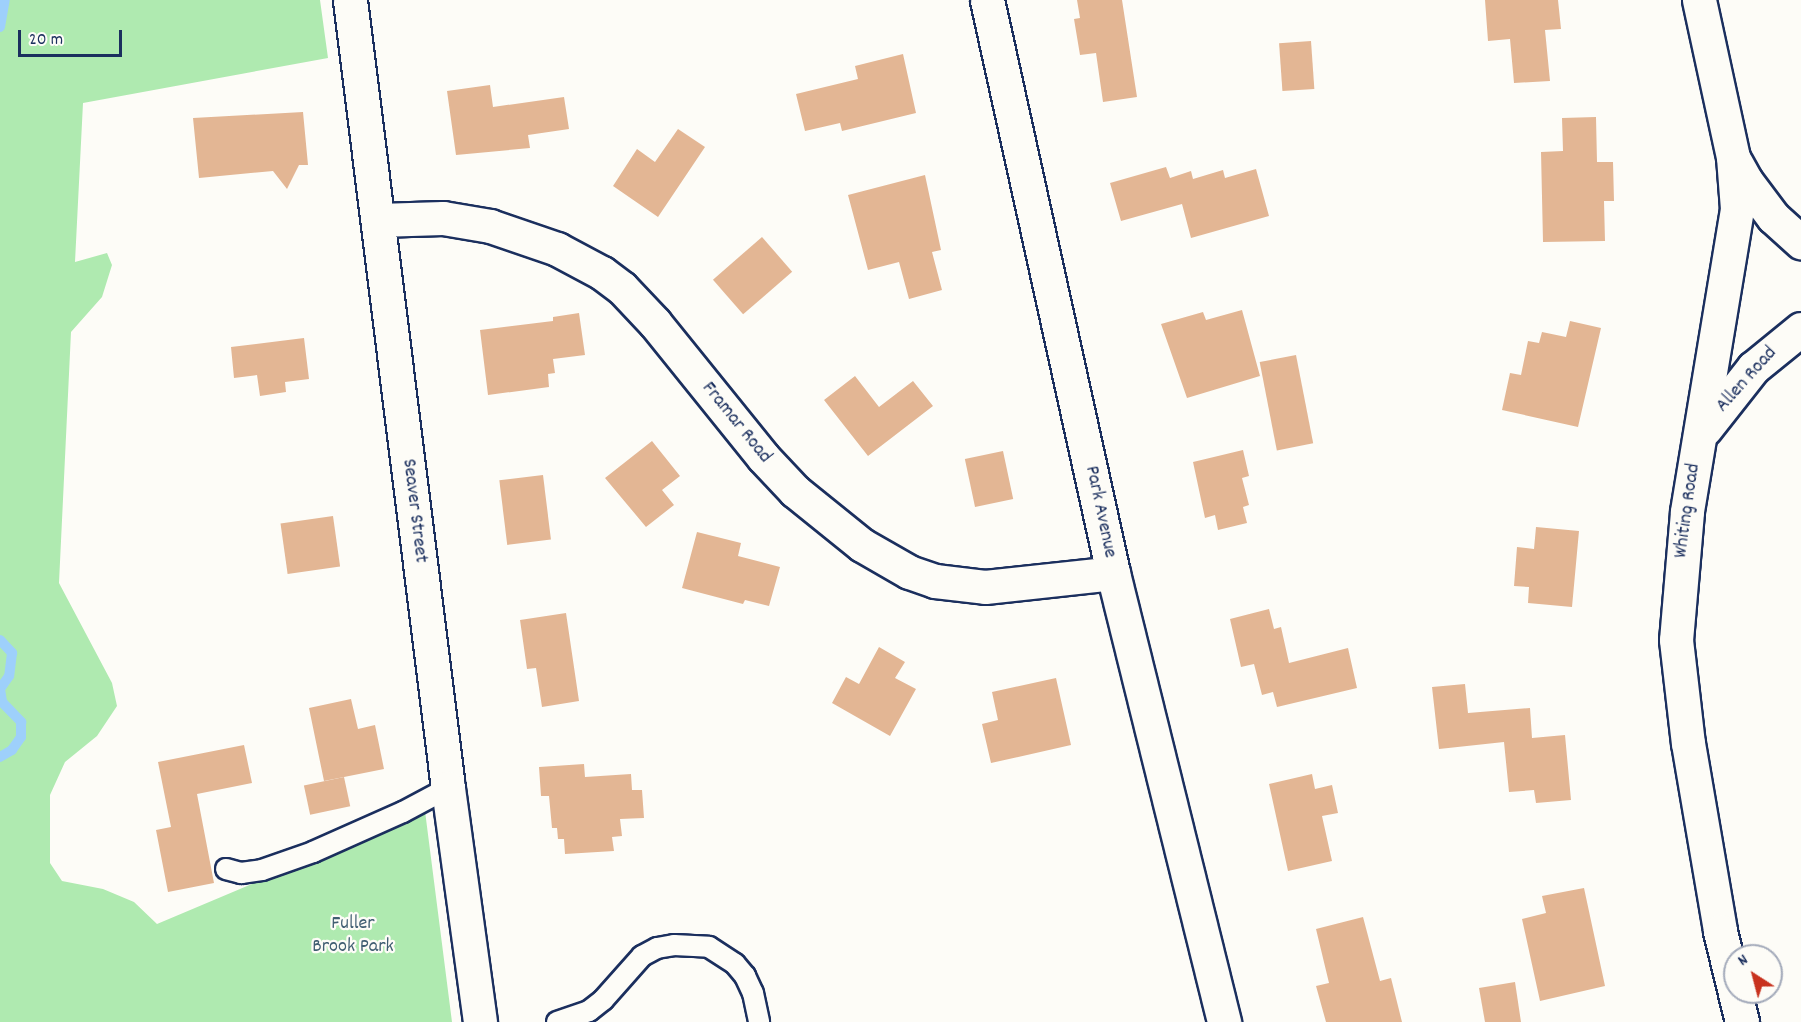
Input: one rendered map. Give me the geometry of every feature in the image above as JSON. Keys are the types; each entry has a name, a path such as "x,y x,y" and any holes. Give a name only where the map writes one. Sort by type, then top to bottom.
{"street":[{"name":"Seaver Street","path":"350,0 448,788 480,1022"},
{"name":"Park Avenue","path":"987,0 1113,573 1224,1022"},
{"name":"Whiting Road","path":"1700,0 1737,184 1735,232 1683,544 1676,640 1686,725 1718,919 1743,1022"},
{"path":"1733,156 1760,200 1801,242"},
{"name":"Framar Road","path":"378,220 443,218 490,226 557,249 602,273 649,317 763,457 795,490 862,545 909,572 935,581 986,587 1113,573"},
{"name":"Allen Road","path":"1699,439 1727,398 1753,368 1801,329"}],"lane":[{"path":"226,869 241,873 262,870 403,812 448,788"},
{"path":"557,1022 589,1011 603,1000 642,956 657,948 692,945 709,947 735,963 745,976 753,993 759,1022"}],"green space":[{"name":"Fuller Brook Park","path":"0,0 320,0 328,58 83,103 75,262 107,253 112,265 102,297 71,332 59,583 112,683 117,706 97,736 65,762 50,795 50,863 62,881 103,889 134,902 157,924 425,811 452,1022 0,1022"}],"building":[{"path":"1077,0 1122,0 1137,97 1103,102 1096,53 1080,55 1074,19 1080,18"},
{"path":"1485,0 1558,0 1561,29 1545,30 1550,81 1514,83 1510,39 1488,41"},
{"path":"1311,41 1314,89 1282,91 1279,43"},
{"path":"903,54 916,113 842,131 840,123 805,131 796,94 858,79 855,66"},
{"path":"490,85 493,107 564,97 569,129 528,135 530,148 456,155 447,91"},
{"path":"303,112 308,165 299,165 287,189 273,171 199,178 193,118"},
{"path":"1596,117 1597,162 1613,162 1614,201 1604,201 1605,241 1543,242 1541,152 1563,151 1562,118"},
{"path":"678,129 705,147 658,217 613,186 637,149 655,162"},
{"path":"1166,167 1170,178 1191,171 1193,179 1223,170 1225,178 1256,169 1269,216 1191,238 1182,204 1121,221 1110,183"},
{"path":"925,175 941,250 932,252 942,290 909,299 899,262 868,270 848,195"},
{"path":"762,237 792,272 743,314 713,280"},
{"path":"1242,310 1260,376 1187,398 1161,324 1203,312 1206,320"},
{"path":"579,313 585,355 553,359 555,373 548,374 549,387 488,395 480,330 553,321 553,317"},
{"path":"1570,321 1601,328 1578,427 1502,410 1510,373 1521,375 1528,341 1539,343 1542,332 1566,337"},
{"path":"304,338 309,379 285,382 286,392 260,396 257,375 234,378 231,347"},
{"path":"1296,355 1313,443 1277,450 1260,362"},
{"path":"855,376 879,407 913,381 933,406 868,456 824,400"},
{"path":"652,441 680,476 662,490 674,505 646,527 605,478"},
{"path":"1243,450 1249,476 1242,478 1249,505 1243,507 1247,523 1218,530 1215,515 1205,518 1193,462"},
{"path":"1003,451 1013,499 975,507 965,459"},
{"path":"543,475 551,540 507,545 499,480"},
{"path":"333,516 340,567 288,574 281,523"},
{"path":"1536,527 1579,531 1572,607 1528,603 1529,587 1514,586 1517,547 1534,549"},
{"path":"697,532 741,543 738,556 780,567 769,606 745,600 743,604 682,588"},
{"path":"1269,609 1274,629 1281,627 1289,663 1348,648 1357,688 1277,707 1273,692 1262,695 1254,664 1241,667 1230,619"},
{"path":"566,613 579,701 542,707 536,668 527,669 520,620"},
{"path":"879,647 905,662 895,678 916,689 890,736 832,703 846,677 859,684"},
{"path":"1056,678 1071,745 991,763 982,724 998,720 992,692"},
{"path":"1465,684 1468,713 1530,708 1532,738 1565,735 1571,800 1536,803 1534,790 1509,792 1504,742 1439,749 1432,687"},
{"path":"351,699 358,729 375,725 384,769 324,781 309,708"},
{"path":"244,745 252,783 197,794 214,883 168,892 156,830 171,827 158,762"},
{"path":"584,764 585,777 631,774 632,790 642,790 644,818 620,819 622,836 612,837 614,851 565,854 564,839 558,839 557,828 552,828 549,796 541,796 539,767"},
{"path":"1312,774 1315,789 1332,785 1338,813 1322,816 1332,861 1288,871 1269,784"},
{"path":"344,777 350,806 310,815 304,786"},
{"path":"1584,888 1605,986 1540,1001 1522,919 1546,913 1542,896"},
{"path":"1363,917 1380,981 1391,978 1402,1022 1326,1022 1316,986 1329,983 1316,929"},
{"path":"1515,982 1521,1022 1485,1022 1479,988"}],"waterway":[{"path":"0,27 5,0"},
{"path":"0,640 12,653 9,676 0,689 2,702 21,722 21,737 12,750 0,757"}]}
